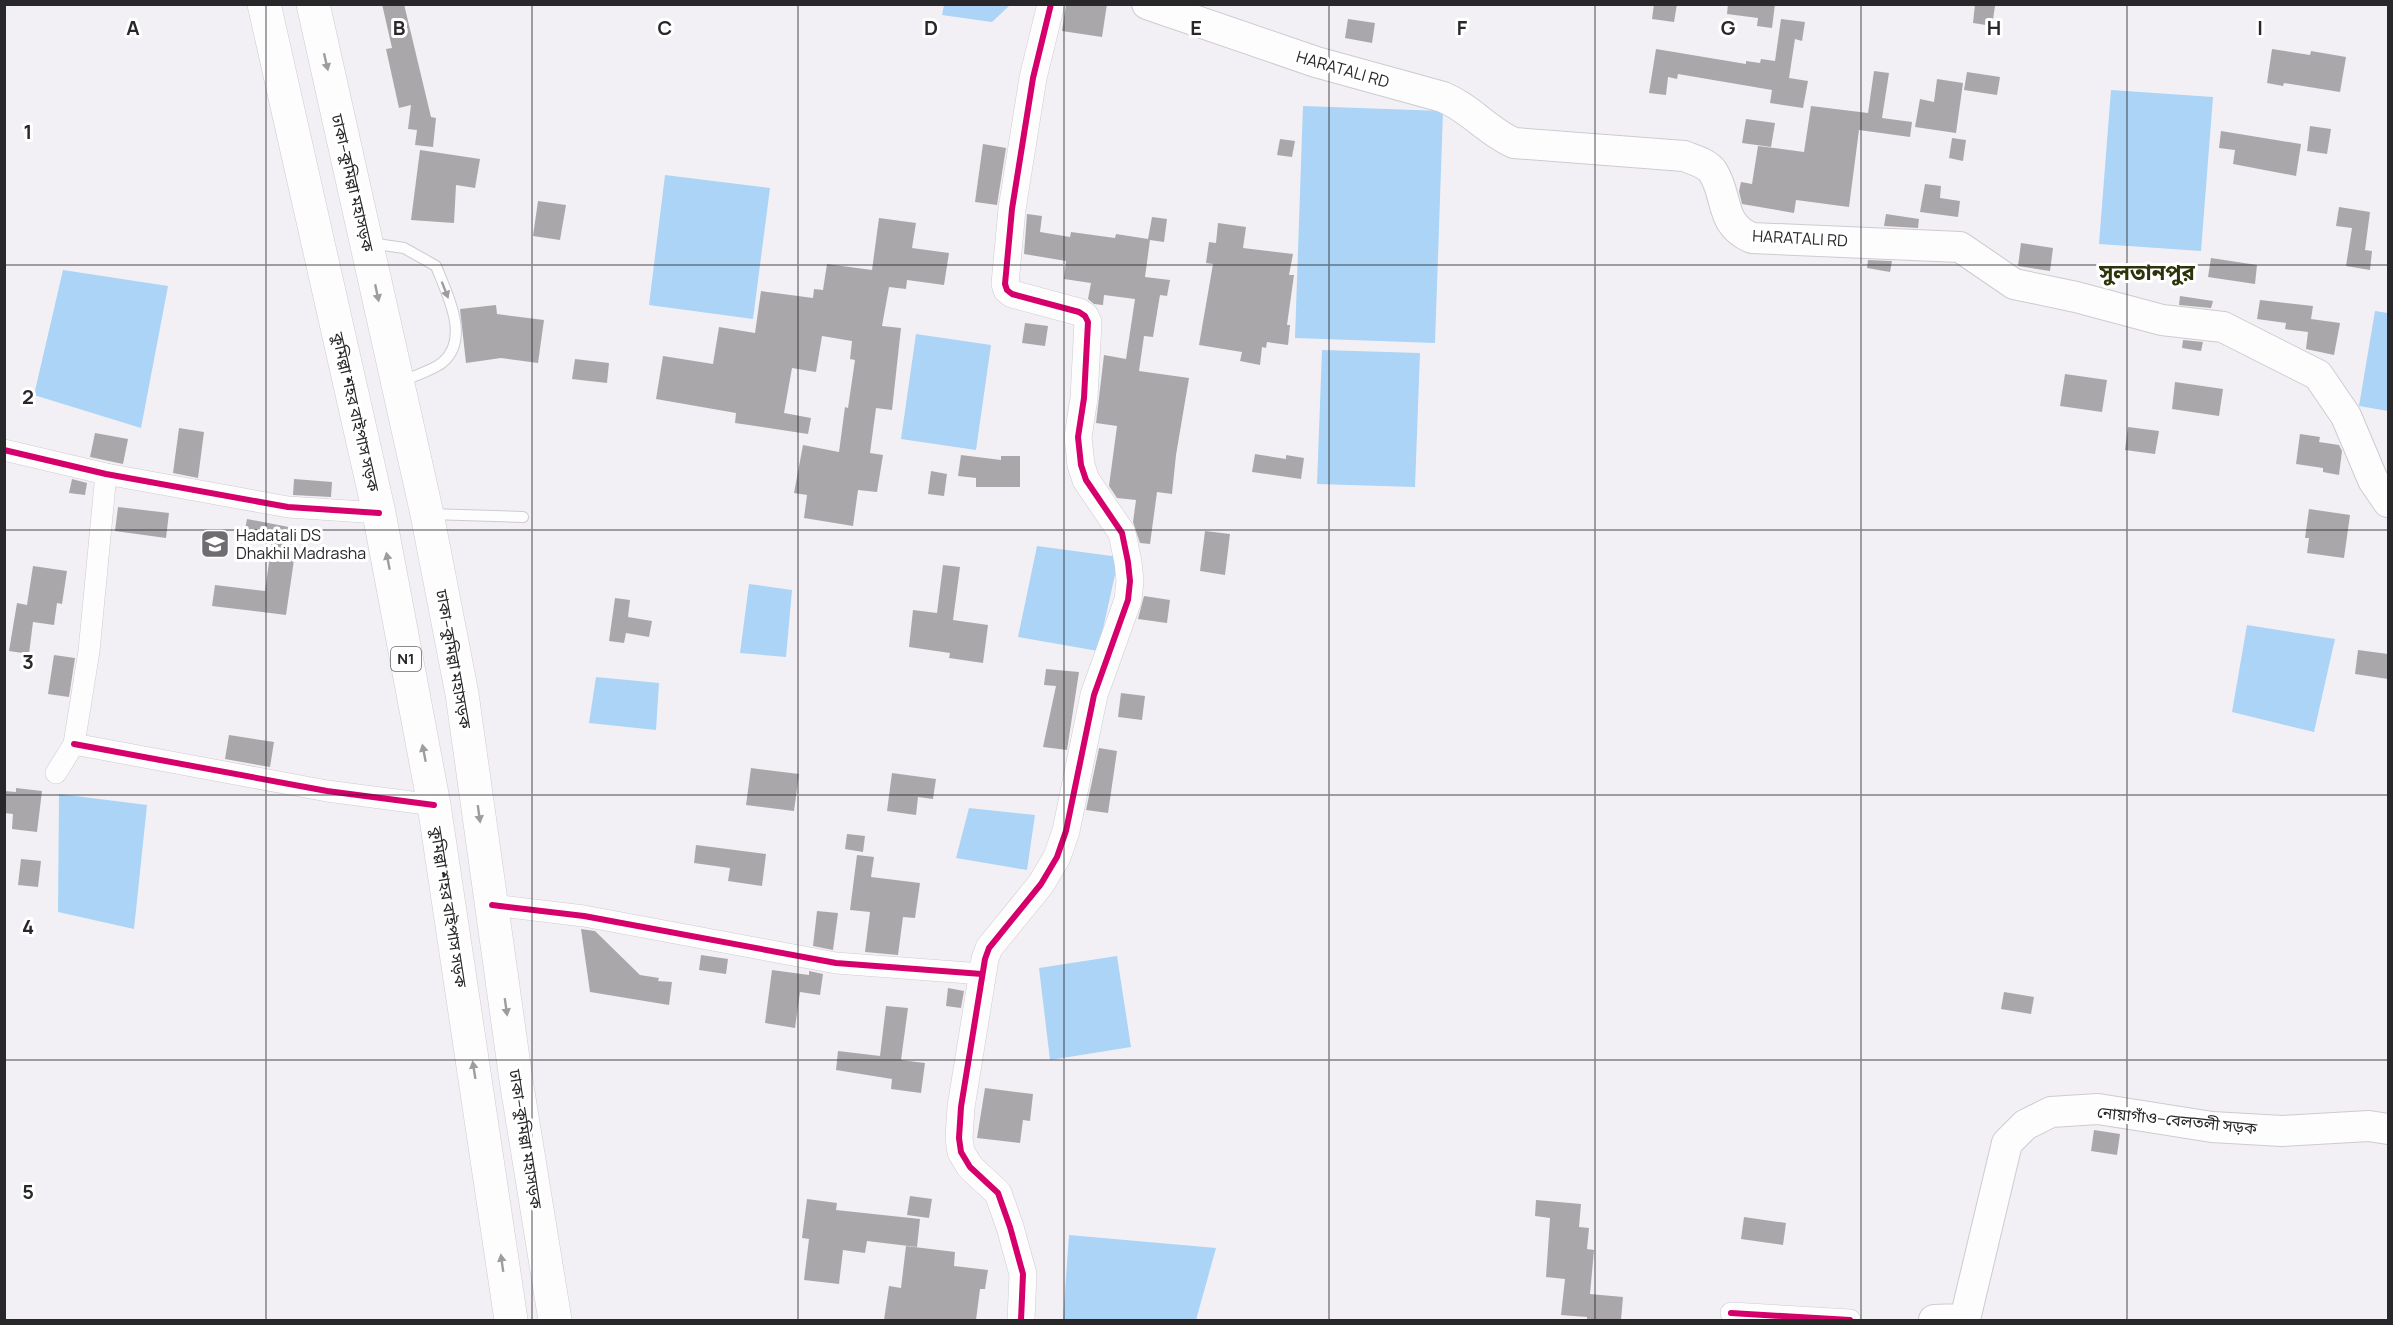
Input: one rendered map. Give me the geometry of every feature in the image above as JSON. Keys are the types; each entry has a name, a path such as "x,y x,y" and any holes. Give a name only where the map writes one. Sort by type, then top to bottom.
{"highway":[{"name":"কুমিল্লা শহর বাইপাস সড়ক","path":"264,4 379,513 434,805 511,1320"},
{"name":"ঢাকা–কুমিল্লা মহাসড়ক","path":"313,4 396,383 427,513 462,694 516,1080 555,1320"}],"main road":[{"name":"HARATALI RD","path":"1146,4 1316,62 1443,97 1457,103 1504,139 1514,143 1684,156 1704,164 1713,172 1732,225 1739,233 1752,238 1960,247 2014,284 2076,297 2162,320 2223,327 2318,375 2346,416 2373,480 2388,502"},
{"name":"নোয়াগাঁও–বেলতলী সড়ক","path":"1934,1320 1960,1319 1966,1315 2007,1143 2025,1125 2051,1112 2098,1109 2212,1127 2283,1131 2369,1126 2388,1129"}],"street":[{"path":"1021,1320 1023,1274 1010,1227 998,1193 970,1167 961,1152 958,1138 961,1107 988,948 1041,884 1057,857 1066,831 1094,695 1128,600 1130,581 1122,533 1091,487 1081,465 1078,437 1084,398 1088,322 1079,312 1012,294 1006,290 1005,284 1016,186 1034,78 1051,4"},
{"path":"4,450 106,474 288,507 379,513"},
{"path":"56,773 74,744 89,651 106,474"},
{"path":"74,744 327,791 434,805"},
{"path":"492,905 584,916 836,963 982,974"},
{"path":"1731,1313 1850,1320"}],"lane":[{"path":"366,243 404,248 436,266 454,314 453,347 443,362 396,383"},
{"path":"427,513 523,517"}],"water":[{"path":"944,4 1010,5 992,22 942,15"},
{"path":"2111,90 2213,97 2201,251 2099,244"},
{"path":"1303,106 1443,111 1435,343 1295,338"},
{"path":"665,175 770,188 753,319 649,305"},
{"path":"63,270 168,286 141,428 34,395"},
{"path":"2375,311 2388,313 2388,411 2359,406"},
{"path":"916,334 991,345 976,450 901,439"},
{"path":"1322,350 1420,353 1415,487 1317,484"},
{"path":"1037,546 1119,557 1098,651 1018,637"},
{"path":"749,584 792,590 786,657 740,653"},
{"path":"2247,625 2335,639 2314,732 2232,712"},
{"path":"596,677 659,683 656,730 589,723"},
{"path":"59,794 147,805 134,929 58,912"},
{"path":"969,808 1035,815 1027,870 956,858"},
{"path":"1117,956 1131,1047 1050,1060 1039,968"},
{"path":"1069,1235 1216,1248 1196,1320 1063,1320"}],"building":[{"path":"382,4 404,4 431,117 436,118 433,147 415,145 417,130 408,129 411,105 399,108 386,49 392,48"},
{"path":"1066,4 1107,4 1102,37 1062,31"},
{"path":"1654,4 1677,4 1674,22 1652,19"},
{"path":"1728,4 1775,4 1772,28 1757,26 1758,18 1727,14"},
{"path":"1975,4 1995,6 1992,26 1973,23"},
{"path":"1348,19 1375,23 1372,43 1345,38"},
{"path":"1781,19 1805,22 1802,41 1795,39 1789,78 1808,81 1803,108 1770,103 1772,90 1678,74 1677,79 1668,77 1666,95 1649,93 1656,49 1746,64 1746,61 1760,63 1761,59 1775,61"},
{"path":"2272,49 2310,55 2311,51 2346,57 2340,92 2284,83 2283,86 2267,83"},
{"path":"1874,71 1889,73 1882,118 1912,122 1910,137 1859,130 1849,207 1796,200 1794,213 1742,204 1739,191 1741,182 1752,184 1758,146 1804,152 1811,106 1868,113"},
{"path":"1967,72 2000,77 1997,95 1964,90"},
{"path":"1937,79 1963,83 1956,133 1915,127 1920,99 1934,102"},
{"path":"1746,119 1775,123 1771,147 1742,143"},
{"path":"2310,126 2331,129 2327,154 2307,151"},
{"path":"2221,131 2301,144 2296,176 2233,164 2235,150 2219,148"},
{"path":"1952,138 1966,140 1963,161 1949,158"},
{"path":"1280,139 1295,141 1292,157 1277,155"},
{"path":"983,144 1006,148 997,205 975,202"},
{"path":"420,150 480,159 475,188 456,185 454,223 411,220"},
{"path":"1925,184 1941,186 1940,198 1960,201 1958,217 1920,212"},
{"path":"538,201 566,205 560,240 533,236"},
{"path":"2339,207 2370,212 2365,250 2372,251 2370,270 2346,266 2352,228 2336,226"},
{"path":"1027,214 1042,216 1040,232 1070,237 1071,232 1115,238 1116,234 1148,239 1152,217 1167,219 1164,242 1150,240 1145,277 1170,280 1167,296 1160,295 1153,337 1144,336 1139,371 1189,378 1172,494 1157,492 1150,544 1140,543 1133,522 1136,500 1117,498 1109,486 1117,426 1096,423 1104,355 1126,359 1135,299 1104,295 1103,305 1094,304 1088,299 1091,283 1064,279 1066,261 1024,254"},
{"path":"1886,214 1919,219 1918,228 1884,226"},
{"path":"879,218 916,223 912,248 949,253 944,285 907,280 906,289 889,287 882,326 901,328 892,410 876,408 870,453 883,455 877,492 858,490 853,526 804,518 807,495 794,493 803,445 839,452 855,360 850,359 852,341 822,336 816,372 792,368 784,413 811,418 808,434 735,423 736,413 656,399 663,356 713,364 719,327 755,333 761,291 813,298 814,289 823,290 827,264 872,270"},
{"path":"1218,223 1246,227 1243,248 1293,254 1289,275 1294,275 1287,325 1290,325 1288,345 1267,342 1266,348 1262,347 1260,365 1240,361 1242,352 1199,345 1213,264 1206,263 1209,242 1216,243"},
{"path":"2021,243 2053,248 2050,271 2018,266"},
{"path":"2211,258 2257,265 2255,284 2208,277"},
{"path":"1868,260 1892,261 1890,272 1867,268"},
{"path":"2180,296 2213,301 2211,308 2179,305"},
{"path":"2260,300 2313,306 2311,319 2340,323 2334,355 2306,349 2308,332 2285,329 2286,323 2257,319"},
{"path":"496,305 497,314 544,320 538,363 501,358 466,363 460,309"},
{"path":"1025,323 1048,326 1045,346 1022,343"},
{"path":"2183,340 2203,342 2201,351 2182,348"},
{"path":"575,359 609,363 607,383 572,379"},
{"path":"2065,374 2107,380 2102,412 2060,406"},
{"path":"2175,382 2223,389 2219,416 2172,409"},
{"path":"2128,427 2159,431 2155,454 2125,450"},
{"path":"179,428 204,432 198,478 173,473"},
{"path":"95,433 128,439 123,464 90,457"},
{"path":"2300,434 2320,437 2319,442 2339,445 2342,451 2339,475 2323,472 2323,468 2296,464"},
{"path":"1255,454 1286,459 1286,455 1304,458 1301,479 1252,472"},
{"path":"961,455 1001,460 1001,456 1020,456 1020,487 976,487 976,478 958,476"},
{"path":"931,471 947,474 944,496 928,494"},
{"path":"72,479 87,483 85,495 69,493"},
{"path":"294,479 332,482 331,497 293,495"},
{"path":"118,507 169,513 166,538 115,531"},
{"path":"2309,509 2350,515 2344,558 2307,553 2309,538 2305,538"},
{"path":"247,519 294,528 289,552 295,553 286,615 212,606 215,585 265,591 272,541 244,535"},
{"path":"1205,531 1230,534 1225,575 1200,571"},
{"path":"943,565 960,567 953,620 988,625 983,663 949,658 950,653 909,647 913,610 937,613"},
{"path":"33,566 67,571 62,604 57,603 54,625 33,622 29,654 9,651 17,603 27,605"},
{"path":"1144,596 1170,600 1167,623 1138,619"},
{"path":"615,598 630,600 628,617 652,621 649,637 626,633 624,643 609,641"},
{"path":"2358,650 2388,654 2388,679 2355,674"},
{"path":"54,655 75,658 69,697 48,694"},
{"path":"1046,669 1079,672 1067,750 1043,747 1056,686 1044,685"},
{"path":"1121,693 1145,696 1142,720 1118,717"},
{"path":"229,735 274,742 270,767 225,759"},
{"path":"1099,748 1117,751 1108,813 1086,810"},
{"path":"751,768 799,774 794,811 746,805"},
{"path":"892,773 936,779 933,799 918,797 916,815 887,811"},
{"path":"16,788 42,791 37,832 12,829 13,814 4,813 4,791 16,792"},
{"path":"847,834 865,836 863,852 845,849"},
{"path":"696,845 766,854 762,886 728,881 730,868 694,863"},
{"path":"857,855 874,857 871,877 920,883 915,918 903,917 898,955 865,952 870,912 850,910"},
{"path":"21,859 41,861 38,887 18,885"},
{"path":"817,911 838,913 833,950 813,946"},
{"path":"581,929 595,931 640,975 659,978 658,981 672,982 669,1005 590,992"},
{"path":"701,955 728,959 726,974 699,970"},
{"path":"772,970 809,975 809,971 823,974 820,995 800,992 795,1028 765,1023"},
{"path":"948,988 964,991 961,1008 946,1006"},
{"path":"2004,992 2034,997 2031,1014 2001,1009"},
{"path":"886,1006 908,1008 901,1060 925,1063 921,1093 891,1089 892,1079 836,1070 838,1051 880,1056"},
{"path":"985,1088 1033,1094 1030,1121 1023,1120 1020,1143 977,1138"},
{"path":"2094,1130 2120,1134 2117,1155 2091,1151"},
{"path":"910,1196 932,1199 929,1218 907,1215"},
{"path":"807,1199 837,1203 836,1210 920,1219 917,1247 867,1241 865,1253 843,1250 839,1284 804,1280 809,1239 802,1238"},
{"path":"1536,1200 1581,1204 1579,1227 1589,1228 1587,1249 1594,1250 1590,1294 1623,1297 1621,1320 1587,1320 1587,1317 1561,1315 1565,1279 1546,1277 1550,1218 1535,1216"},
{"path":"1744,1217 1786,1223 1783,1245 1741,1239"},
{"path":"906,1246 955,1252 954,1266 988,1270 985,1289 980,1289 976,1320 884,1320 889,1286 901,1288"}],"cycle path":[{"path":"1021,1320 1023,1274 1010,1227 998,1193 970,1167 961,1152 959,1138 961,1107 985,959 989,948 1041,884 1057,857 1066,831 1094,695 1128,600 1130,581 1122,533 1086,480 1081,465 1078,437 1084,398 1088,322 1079,312 1012,294 1007,290 1005,284 1012,209 1033,78 1051,4"},
{"path":"4,450 106,474 288,507 379,513"},
{"path":"74,744 327,791 434,805"},
{"path":"492,905 584,916 836,963 982,974"},
{"path":"1731,1313 1850,1320"}],"place":[{"name":"Hadatali DS Dhakhil Madrasha","path":"215,544"}],"district":[{"name":"সুলতানপুর","path":"2147,272"}]}
